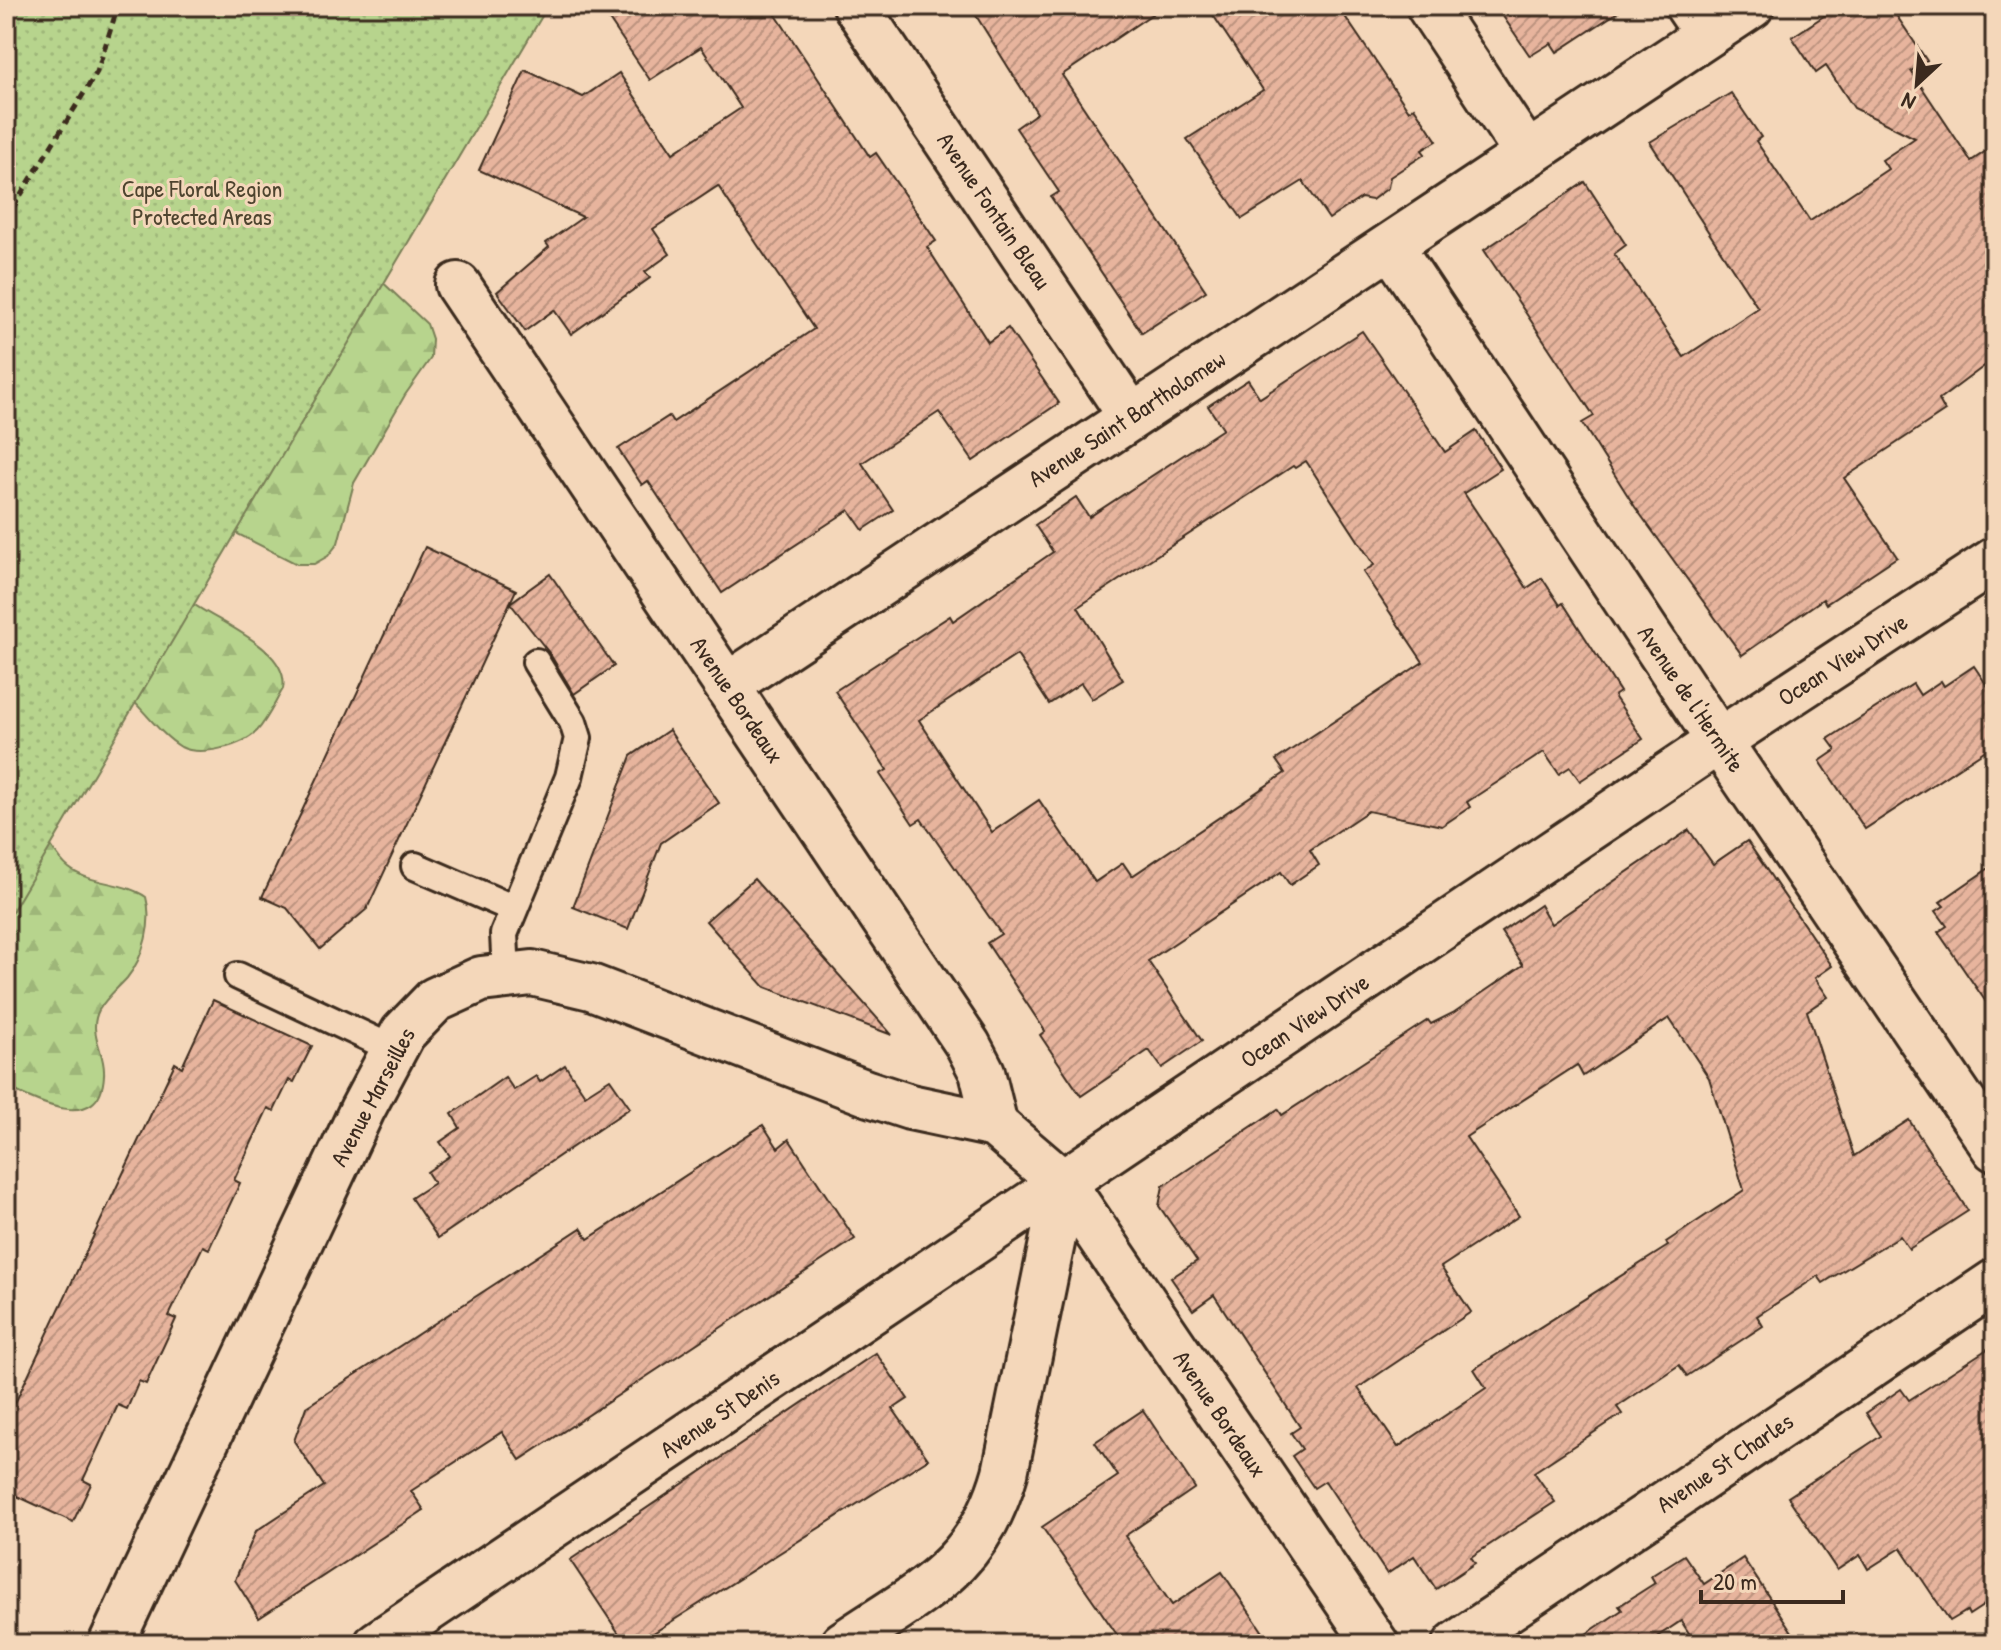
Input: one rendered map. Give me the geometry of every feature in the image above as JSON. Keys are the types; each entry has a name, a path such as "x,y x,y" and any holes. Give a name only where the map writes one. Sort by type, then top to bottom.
{"street":[{"name":"Avenue Fontain Bleau","path":"856,6 1131,416"},
{"path":"1429,6 1527,154"},
{"name":"Avenue Saint Bartholomew","path":"728,685 1527,154 1688,23 1751,6"},
{"name":"Avenue de l'Hermite","path":"1391,246 1719,741 1995,1149"},
{"name":"Avenue Bordeaux","path":"458,285 968,1045 982,1072 995,1125"},
{"name":"Ocean View Drive","path":"1064,1184 1719,741 1995,560"},
{"name":"Avenue Marseilles","path":"111,1644 393,1049 417,1016 435,1000 468,983 506,974 532,973 591,987 867,1093 910,1107 995,1125 1064,1184"},
{"path":"843,1644 957,1563 977,1541 990,1517 1005,1473 1064,1184"},
{"name":"Avenue Bordeaux","path":"1064,1184 1376,1644"},
{"name":"Avenue St Denis","path":"377,1644 1064,1184"},
{"name":"Avenue St Charles","path":"1456,1644 1995,1282"}],"lane":[{"path":"506,974 504,934 576,753 578,738 573,722 536,662"},
{"path":"415,866 512,908"},
{"path":"238,976 393,1049"}],"path":[{"path":"6,219 97,72 118,6"}],"green space":[{"name":"Cape Floral Region Protected Areas","path":"6,6 548,6 6,922"},
{"path":"6,200 376,276 427,324 432,339 431,358 405,395 354,483 338,543 328,556 314,564 297,564 234,532 185,598 247,636 275,660 282,674 283,689 261,726 232,745 210,750 189,750 165,735 123,691 46,838 69,868 87,877 137,892 146,897 148,907 146,939 138,960 96,1018 96,1035 104,1067 100,1093 91,1104 79,1109 49,1105 6,1086"}],"building":[{"path":"600,6 770,6 870,157 876,153 936,241 927,247 988,342 1008,328 1059,403 973,461 939,412 862,463 893,510 863,530 849,510 722,593 648,481 642,485 618,449 669,416 673,422 814,329 718,186 653,229 670,254 645,272 650,278 571,334 554,310 525,331 497,292 549,247 546,243 583,217 479,170 525,70 583,97 619,73 673,153 741,108 701,47 650,80"},
{"path":"970,6 1164,6 1062,75 1206,291 1142,333 1051,197 1059,192 1016,128 1037,113"},
{"path":"1207,6 1338,6 1409,111 1414,107 1437,141 1422,150 1425,154 1390,177 1388,188 1372,200 1361,198 1329,219 1303,181 1242,219 1187,139 1263,90"},
{"path":"1496,6 1627,6 1557,52 1551,43 1530,56"},
{"path":"1839,6 1890,6 1927,61 1911,71 1971,161 1995,145 1995,358 1939,400 1945,411 1844,478 1897,557 1826,604 1823,599 1742,655 1635,507 1582,423 1594,416 1484,250 1585,182 1626,245 1614,254 1684,357 1758,308 1650,142 1731,93 1761,137 1756,141 1810,221 1888,169 1882,160 1915,138 1854,108 1826,66 1816,73 1792,37"},
{"path":"1362,331 1445,452 1476,431 1501,469 1464,493 1527,588 1542,578 1560,605 1563,603 1620,692 1614,696 1643,739 1580,781 1570,767 1559,774 1544,752 1467,802 1470,807 1442,826 1368,811 1310,850 1319,865 1290,885 1281,872 1148,961 1202,1041 1162,1068 1149,1050 1081,1096 1040,1035 1045,1031 987,943 1001,934 921,819 913,824 880,774 887,770 835,691 950,616 953,621 1053,552 1035,525 1076,497 1089,517 1223,429 1208,406 1248,380 1260,398","holes":["1306,461 1374,565 1363,572 1423,662 1276,760 1285,773 1132,876 1123,863 1095,882 1039,800 992,832 919,720 1017,655 1049,704 1081,683 1092,699 1123,680 1078,607 1293,466 1295,468"]},
{"path":"425,547 516,590 367,909 320,949 287,908 262,897"},
{"path":"550,574 614,666 574,694 550,654 510,603"},
{"path":"1974,666 1995,697 1995,744 1865,829 1820,761 1836,750 1828,739 1913,684 1920,695 1941,681 1944,686"},
{"path":"669,730 719,803 661,843 628,929 573,907 631,756"},
{"path":"1689,830 1713,864 1747,841 1832,966 1815,978 1828,997 1807,1011 1854,1156 1909,1120 1968,1211 1909,1249 1900,1236 1823,1283 1818,1276 1757,1316 1763,1326 1687,1376 1679,1365 1617,1407 1622,1414 1534,1472 1555,1502 1471,1557 1475,1563 1436,1589 1414,1556 1387,1574 1325,1481 1314,1488 1292,1456 1302,1449 1291,1433 1300,1427 1214,1295 1193,1310 1171,1278 1197,1261 1159,1206 1163,1186 1278,1109 1282,1115 1428,1020 1431,1024 1453,1013 1523,965 1501,932 1540,905 1551,924","holes":["1669,1018 1709,1078 1744,1190 1666,1242 1668,1246 1474,1369 1486,1388 1398,1447 1358,1388 1471,1312 1441,1267 1519,1216 1466,1137 1577,1065 1583,1076"]},
{"path":"1995,864 1995,1015 1938,932 1947,926 1936,911 1944,906 1940,902"},
{"path":"754,879 892,1035 765,987 706,921"},
{"path":"213,1000 312,1046 294,1082 289,1080 274,1111 268,1108 234,1180 240,1183 209,1249 203,1246 169,1316 176,1319 146,1384 139,1381 127,1409 118,1405 83,1480 91,1484 73,1522 6,1491 6,1422 175,1063 182,1067"},
{"path":"565,1065 585,1095 610,1079 630,1108 438,1238 411,1198 434,1183 427,1172 450,1156 440,1142 460,1128 452,1114 505,1077 514,1090 536,1076 540,1082"},
{"path":"763,1125 778,1148 789,1139 855,1239 520,1460 502,1432 411,1491 424,1510 259,1618 235,1580 256,1531 324,1486 294,1441 306,1407 581,1228 588,1239"},
{"path":"1995,1344 1995,1598 1969,1615 1967,1611 1950,1621 1901,1548 1868,1569 1860,1555 1837,1570 1788,1497 1881,1436 1866,1413 1901,1389 1909,1400"},
{"path":"876,1353 908,1399 893,1409 928,1459 636,1644 626,1644 570,1560"},
{"path":"1143,1410 1195,1488 1125,1536 1172,1605 1222,1572 1271,1644 1113,1644 1120,1639 1042,1527 1118,1476 1095,1442"},
{"path":"1684,1555 1704,1584 1743,1558 1800,1644 1696,1644 1681,1621 1646,1644 1571,1644 1622,1610 1619,1606 1655,1583 1651,1576"}]}
